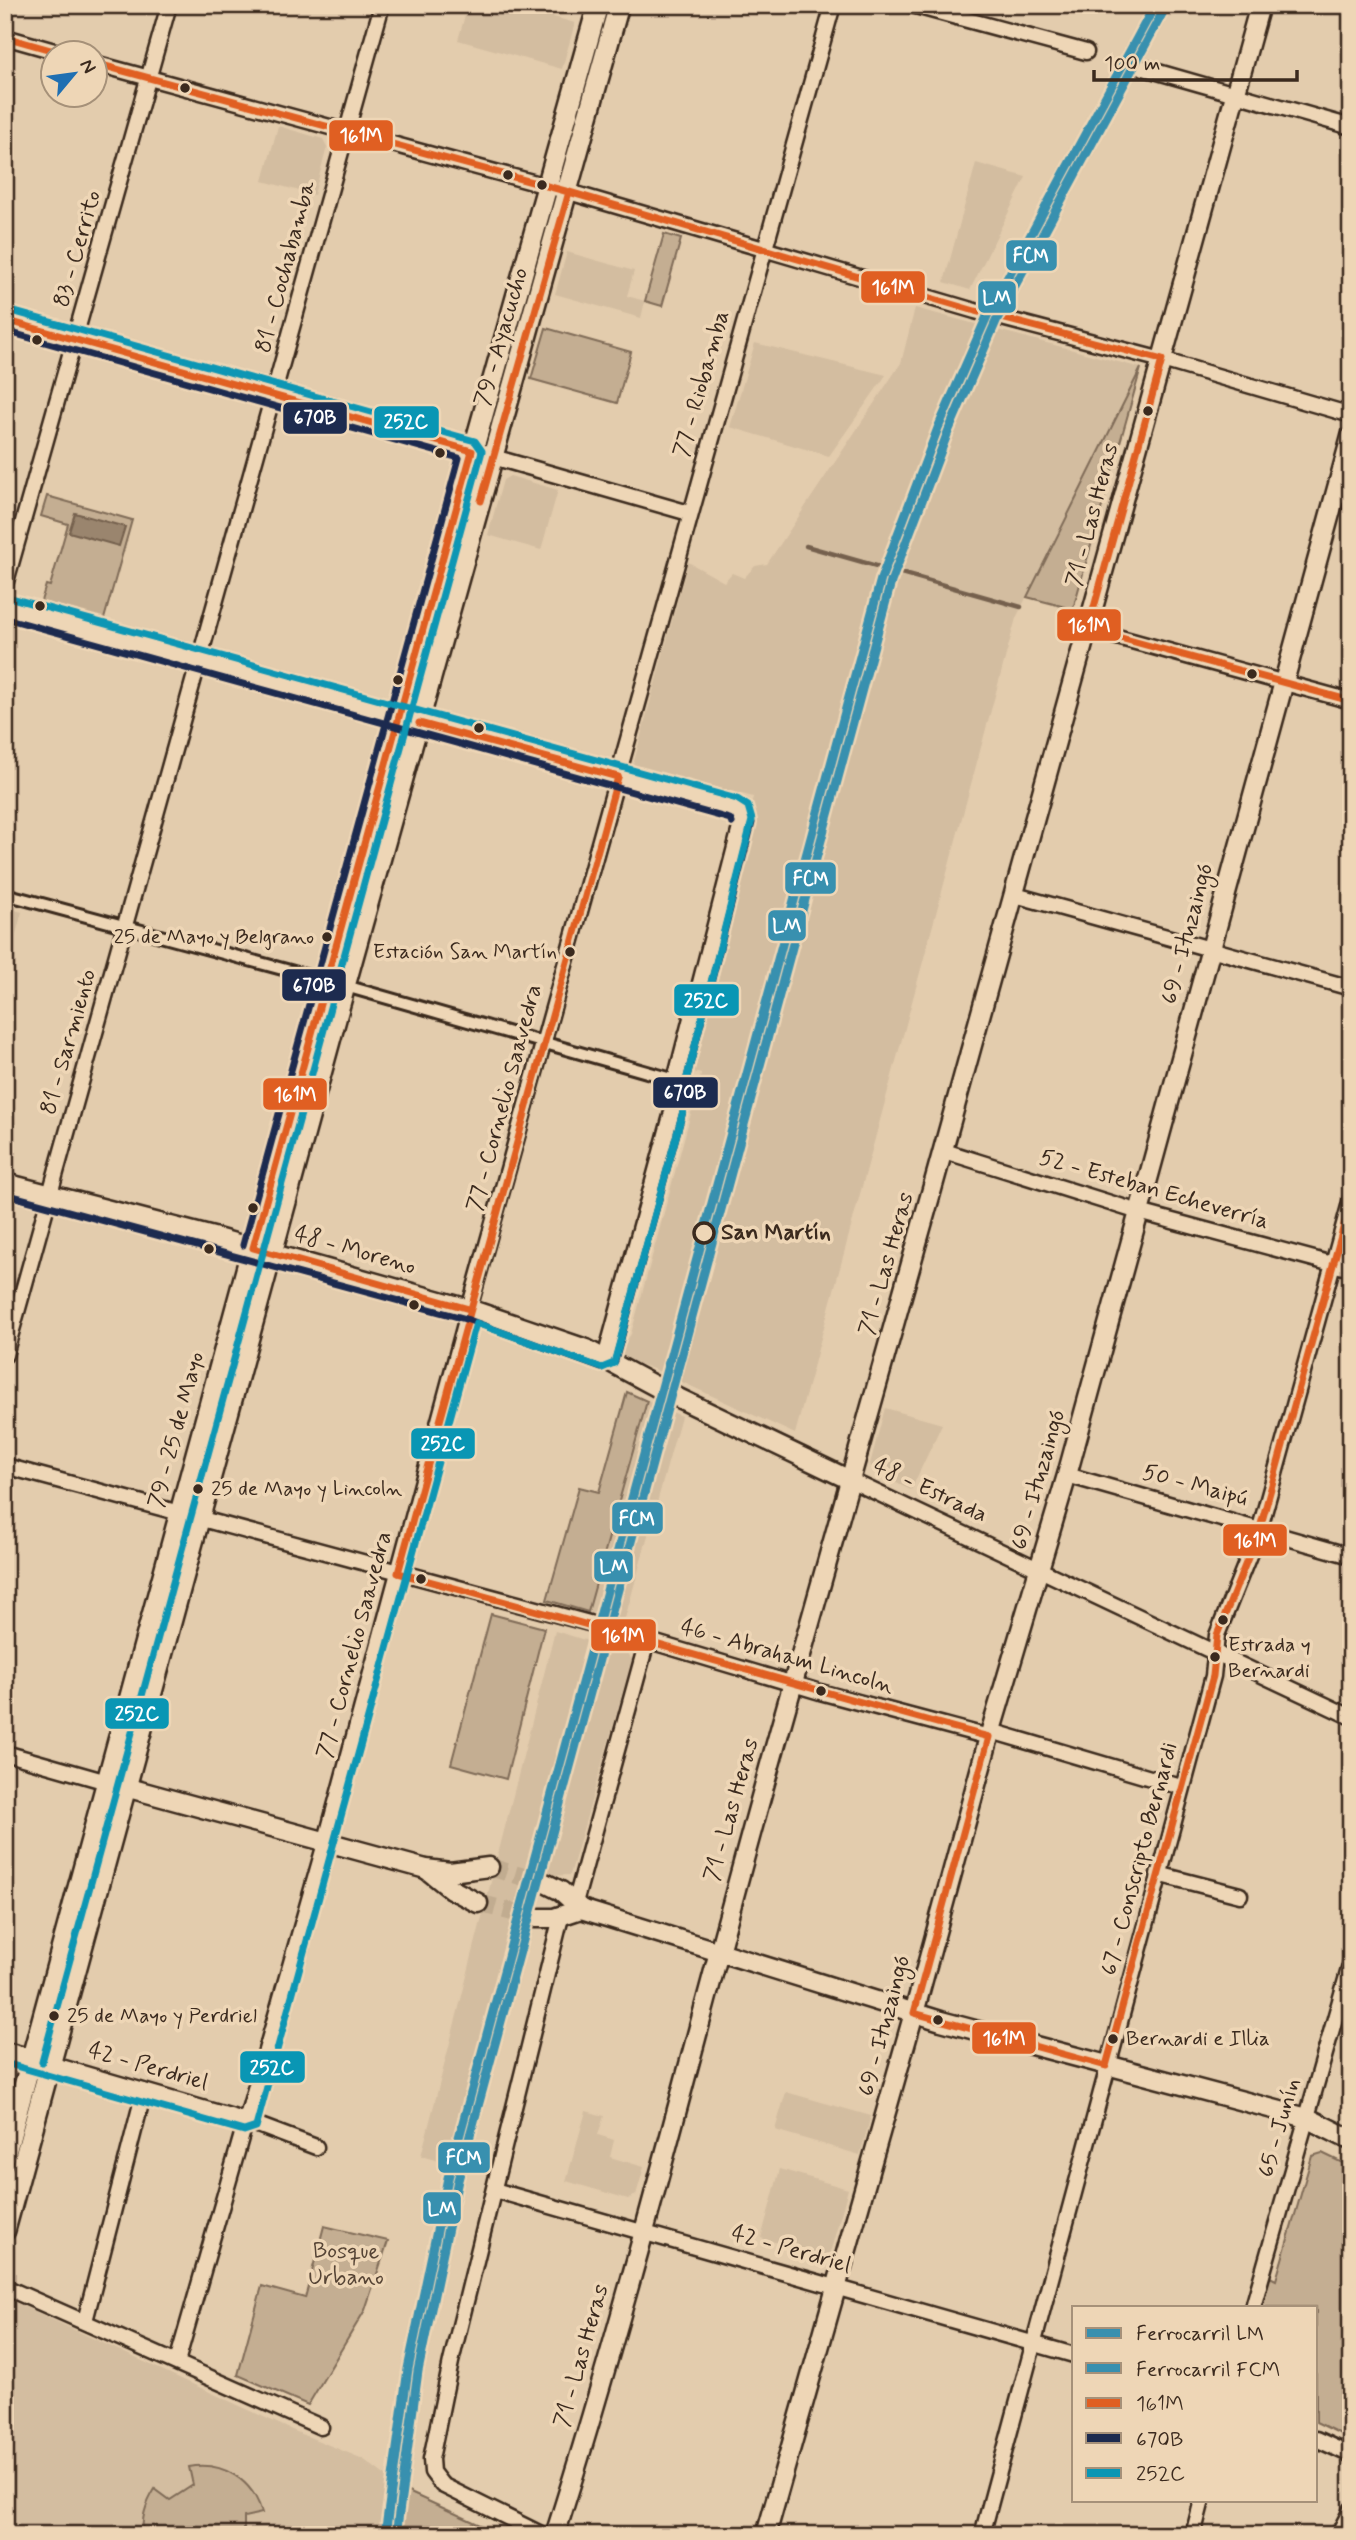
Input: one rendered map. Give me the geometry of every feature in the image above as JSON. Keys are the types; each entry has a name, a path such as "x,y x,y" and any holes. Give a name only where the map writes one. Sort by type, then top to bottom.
{"main road":[{"name":"79 - Ayacucho","path":"398,716 598,5"},
{"name":"79 - Ayacucho","path":"419,723 620,5"},
{"name":"79 - 25 de Mayo","path":"5,2230 41,2062 107,1782 398,716"},
{"name":"79 - 25 de Mayo","path":"5,2156 41,2062 128,1787 419,723"},
{"path":"1307,2118 1338,2122 1351,2127"},
{"path":"1307,2118 1351,2140"}],"street":[{"name":"83 - Cerrito","path":"5,585 169,5"},
{"name":"81 - Cochabamba","path":"200,661 382,5"},
{"name":"77 - Riobamba","path":"618,777 833,5"},
{"path":"912,5 1086,52"},
{"name":"71 - Las Heras","path":"555,2535 944,1151 1259,5"},
{"path":"5,37 38,46"},
{"path":"108,67 548,186 975,311 1162,360 1351,415"},
{"path":"1144,68 1351,127"},
{"path":"5,320 690,513"},
{"name":"69 - Ituzaingó","path":"766,2535 837,2289 990,1734 1067,1475 1209,948 1351,437"},
{"path":"5,607 734,809 740,813 742,820 675,1080 676,1101 605,1358"},
{"path":"1088,629 1351,701"},
{"name":"81 - Sarmiento","path":"5,1355 200,661"},
{"name":"77 - Cornelio Saavedra","path":"177,2362 326,1840 469,1309 618,777"},
{"path":"5,894 325,980 675,1080"},
{"path":"1015,895 1351,988"},
{"name":"52 - Esteban Echeverría","path":"944,1151 1139,1212 1351,1269"},
{"name":"48 - Moreno","path":"5,1183 273,1253 469,1309 605,1358"},
{"name":"67 - Conscripto Bernardi","path":"982,2535 1213,1676 1217,1635 1260,1528 1351,1199"},
{"name":"48 - Estrada","path":"605,1358 668,1393 1351,1717"},
{"name":"46 - Abraham Lincoln","path":"5,1466 647,1641 793,1684 990,1734 1181,1787"},
{"name":"50 - Maipú","path":"1067,1475 1351,1556"},
{"path":"543,2535 442,2485 432,2472 431,2459 451,2362 560,1921 574,1909 647,1641"},
{"path":"5,1753 426,1869 450,1872 489,1867"},
{"path":"426,1869 451,1889 478,1903"},
{"path":"1158,1874 1240,1895"},
{"path":"545,1883 574,1909 718,1950 914,2013 1307,2118"},
{"path":"536,1918 574,1909"},
{"name":"65 - Junín","path":"1253,2306 1351,1962"},
{"name":"42 - Perdriel","path":"5,2052 247,2121 316,2147"},
{"path":"85,2321 144,2091"},
{"name":"42 - Perdriel","path":"494,2190 1072,2354"},
{"path":"5,2287 321,2427"},
{"path":"1318,2440 1351,2455"},
{"path":"1193,2535 1201,2502"},
{"path":"1339,2535 1351,2510"}],"shaded area":[{"path":"468,5 511,5 575,23 562,69 458,40"},
{"path":"278,126 323,139 327,147 314,195 263,181"},
{"path":"976,163 1026,177 970,290 944,282"},
{"path":"567,252 634,271 627,296 645,301 641,318 555,294"},
{"path":"915,308 1141,368 1016,618 795,1434 656,1370 617,1356 631,1334 700,1080 701,1074 683,1069 753,797 633,765 688,562 724,582 732,573 744,578 755,566 767,564 901,363"},
{"path":"755,343 886,375 829,456 730,427"},
{"path":"510,476 558,490 541,550 488,535 503,480"},
{"path":"75,513 125,527 119,546 69,532"},
{"path":"5,907 22,912 5,974"},
{"path":"647,1401 681,1416 624,1622 588,1612"},
{"path":"885,1408 942,1424 911,1490 873,1472 870,1464"},
{"path":"555,1631 628,1653 632,1660 570,1875 546,1876 467,2169 421,2156"},
{"path":"786,2092 871,2116 860,2155 775,2130"},
{"path":"586,2111 604,2116 598,2135 614,2140 610,2157 644,2167 636,2195 628,2199 566,2181"},
{"path":"780,2169 848,2189 830,2253 824,2256 761,2238"},
{"path":"14,2302 292,2430 363,2459 406,2491 400,2535 5,2535 5,2307"}],"green space":[{"path":"664,234 681,239 662,306 645,301"},
{"path":"546,328 631,352 617,403 531,379"},
{"path":"1141,368 1073,609 1027,597"},
{"path":"478,464 481,465 412,711 410,710"},
{"path":"47,496 132,520 104,619 41,601 46,585 50,586 68,524 41,516"},
{"path":"385,792 386,809 278,1201 279,1183"},
{"path":"261,1259 195,1503 192,1500"},
{"path":"627,1392 647,1401 588,1612 547,1600 579,1487 599,1492"},
{"path":"491,1614 544,1628 506,1779 451,1764"},
{"path":"1322,2153 1351,2167 1351,2439 1318,2423 1318,2306 1261,2306 1270,2277 1276,2280 1312,2156"},
{"name":"Bosque Urbano","path":"324,2226 388,2241 365,2310 308,2405 238,2375 262,2286 305,2298"},
{"path":"189,2467 225,2470 244,2482 252,2491 262,2513 244,2517 244,2535 143,2535 145,2511 155,2489 170,2500 193,2485"},
{"path":"406,2491 502,2535 400,2535"}],"waterway":[{"path":"806,546 1021,607"}],"tunnel":[{"path":"489,1867 545,1883"},
{"path":"478,1903 536,1918"}],"rail line":[{"name":"LM","path":"385,2535 408,2369 448,2178 881,579 938,428 988,314 1155,5"},
{"name":"FCM","path":"396,2535 418,2371 458,2180 891,582 948,432 997,319 1164,10"}],"transit line":[{"name":"161M","path":"5,37 38,46"},
{"name":"161M","path":"108,67 569,192 975,311 1162,360 1088,629 1351,701"},
{"name":"161M","path":"481,501 569,192"},
{"name":"252C","path":"8,310 475,441 482,451 42,2062"},
{"name":"161M","path":"5,320 472,451 253,1248 469,1309"},
{"name":"670B","path":"5,331 459,458 243,1245"},
{"name":"252C","path":"5,2063 244,2131 256,2127 476,1323 602,1368 614,1363 685,1104 686,1081 752,820 748,806 737,799 8,597"},
{"name":"670B","path":"5,618 730,819 732,823"},
{"name":"161M","path":"419,723 618,777"},
{"name":"161M","path":"618,777 398,1573 989,1737 914,2013 1106,2066 1213,1676 1217,1635 1260,1528 1351,1200"},
{"name":"670B","path":"615,1361 685,1104 686,1081 752,823"},
{"name":"670B","path":"5,1194 466,1319 601,1368"}],"place":[{"name":"25 de Mayo y Belgrano","path":"327,937"},
{"name":"Estación San Martín","path":"570,952"},
{"name":"San Martín","path":"704,1233"},
{"name":"25 de Mayo y Lincoln","path":"198,1489"},
{"name":"Estrada y Bernardi","path":"1215,1657"},
{"name":"25 de Mayo y Perdriel","path":"54,2016"},
{"name":"Bernardi e Illia","path":"1113,2039"}]}
